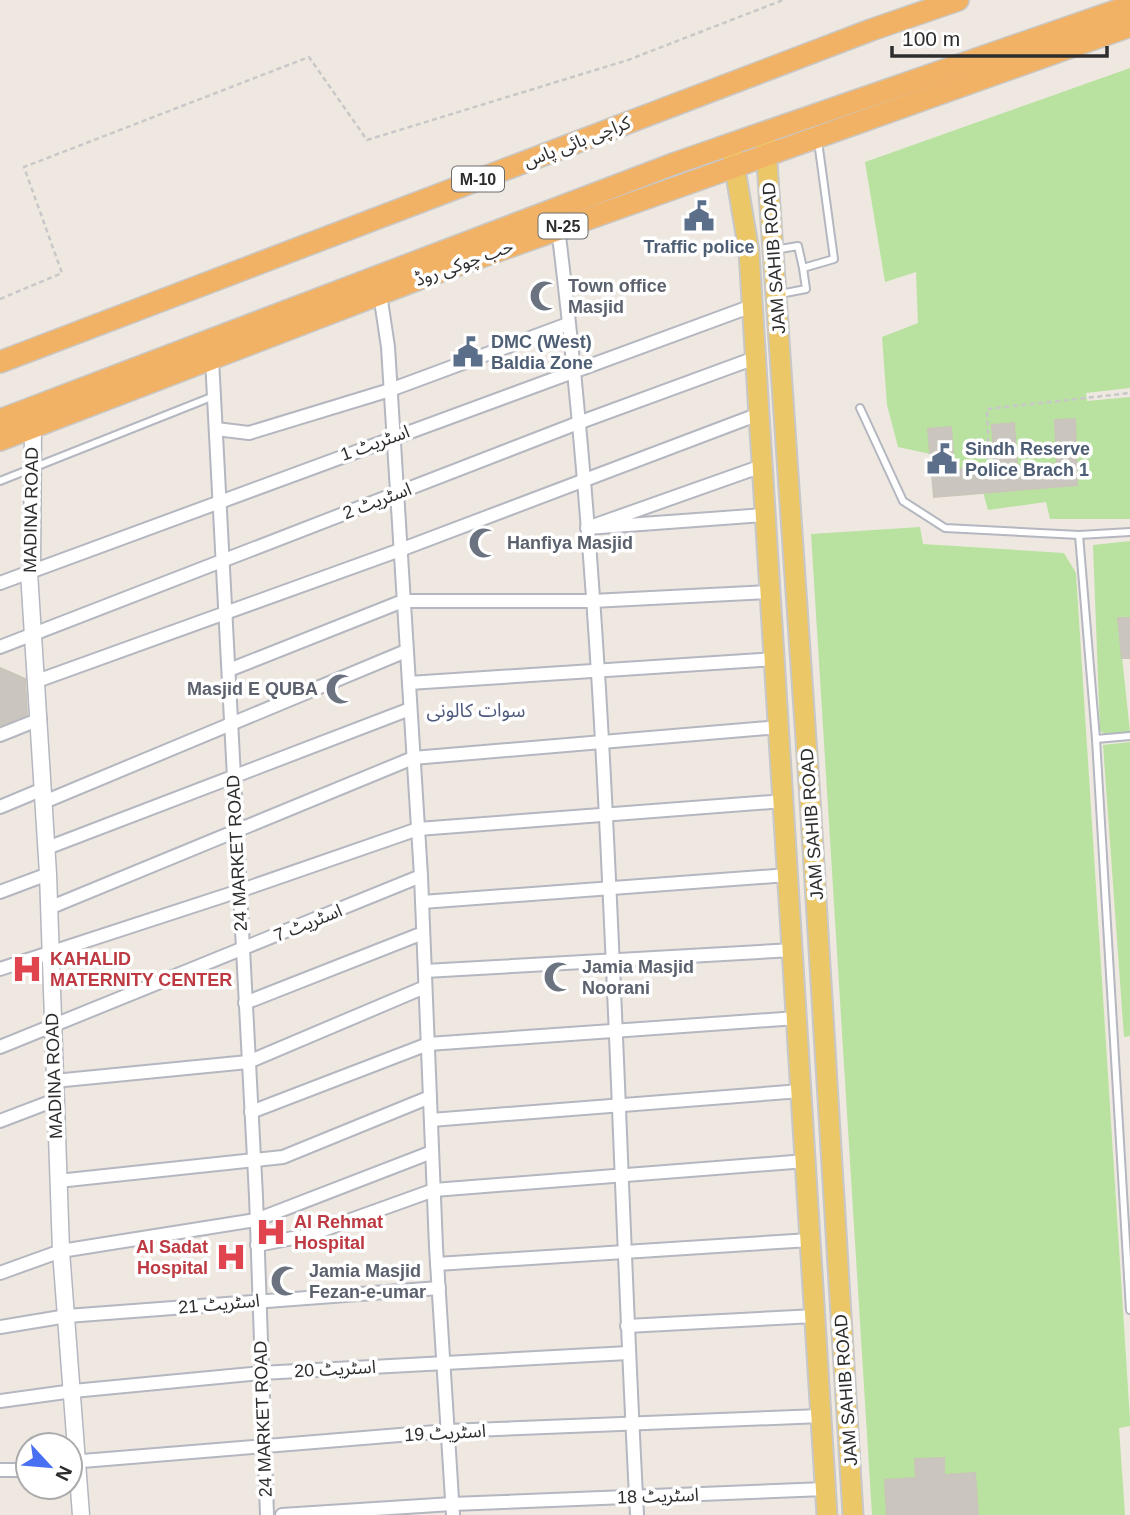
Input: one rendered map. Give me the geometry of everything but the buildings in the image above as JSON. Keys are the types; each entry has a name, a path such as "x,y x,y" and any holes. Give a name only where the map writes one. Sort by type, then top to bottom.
{"highway":[{"name":"کراچی بائی پاس","path":"0,362 871,30 958,0"},
{"name":"حب چوکی روڈ","path":"0,420 411,262 733,155 1130,6"},
{"name":"حب چوکی روڈ","path":"766,143 818,135 1130,26"},
{"name":"حب چوکی روڈ","path":"0,440 558,228 733,155"}],"main road":[{"name":"JAM SAHIB ROAD","path":"766,143 853,1515"},
{"name":"JAM SAHIB ROAD","path":"733,155 749,252 827,1515"}],"street":[{"path":"558,228 587,528 610,888 623,1252 637,1515"},
{"path":"380,294 390,390 421,876 437,1264 453,1510"},
{"name":"اسٹریٹ 1","path":"0,583 393,436 752,306"},
{"path":"216,429 249,433 390,390 568,324"},
{"name":"اسٹریٹ 2","path":"0,647 578,423 755,358"},
{"name":"24 MARKET ROAD","path":"212,359 254,1162 267,1515"},
{"path":"37,681 400,550 759,414"},
{"name":"MADINA ROAD","path":"33,428 32,569 29,572 47,848 61,1251 73,1391 74,1431"},
{"path":"587,528 762,466"},
{"path":"587,528 765,515"},
{"path":"229,670 403,601 592,601 770,592"},
{"path":"0,807 44,795 231,724 406,651"},
{"path":"408,683 775,659"},
{"path":"47,848 410,709"},
{"path":"0,735 40,719"},
{"path":"49,908 413,758 779,727"},
{"path":"0,969 418,829 784,801"},
{"path":"0,892 48,874"},
{"path":"422,902 788,875"},
{"name":"اسٹریٹ 7","path":"0,1047 421,876"},
{"path":"245,1003 423,933"},
{"path":"425,971 793,950"},
{"path":"54,1082 248,1062 425,987"},
{"path":"251,1112 428,1044 797,1018"},
{"path":"431,1120 801,1091"},
{"path":"58,1181 283,1157 430,1097"},
{"path":"0,1121 55,1100"},
{"path":"0,1273 61,1251 256,1220 432,1152"},
{"path":"257,1245 309,1235 434,1191 806,1161"},
{"path":"437,1264 810,1240"},
{"name":"اسٹریٹ 21","path":"0,1327 66,1317 439,1288"},
{"path":"627,1326 815,1316"},
{"name":"اسٹریٹ 20","path":"0,1401 73,1391 261,1373 628,1353"},
{"name":"اسٹریٹ 19","path":"84,1459 448,1431 632,1426 821,1416"},
{"name":"اسٹریٹ 18","path":"282,1515 453,1510 636,1497 825,1489"}],"lane":[{"path":"803,268 834,259 818,135"},
{"path":"773,251 799,246 806,289 776,295"},
{"path":"0,481 214,396"},
{"path":"860,408 903,501 945,528 1079,535 1130,532"},
{"path":"1079,535 1096,739 1130,1310"},
{"path":"1096,739 1130,736"}],"path":[{"path":"0,299 62,273 24,167 309,57 367,140 628,60 783,0"},
{"path":"989,468 987,409 1130,393"}],"green space":[{"path":"1130,68 1130,388 1086,393 1087,401 1130,397 1130,519 1050,519 1046,502 988,510 983,492 1077,485 1075,419 1055,421 1057,464 1017,466 1013,423 992,425 995,468 954,469 950,427 928,429 930,454 898,447 887,405 882,337 918,323 916,272 885,282 865,162"},
{"path":"920,527 923,544 1064,553 1076,573 1130,1420 1130,1426 1119,1428 1125,1515 872,1515 811,534"},
{"path":"1130,541 1130,618 1118,619 1130,732 1105,734 1100,731 1093,545"},
{"path":"1130,742 1130,1036 1124,1037 1103,745"}],"place":[{"name":"Traffic police","path":"699,216"},
{"name":"Town office Masjid","path":"545,296"},
{"name":"DMC (West) Baldia Zone","path":"468,352"},
{"name":"Sindh Reserve Police Brach 1","path":"942,459"},
{"name":"Hanfiya Masjid","path":"484,543"},
{"name":"Masjid E QUBA","path":"341,689"},
{"name":"KAHALID MATERNITY CENTER","path":"27,969"},
{"name":"Jamia Masjid Noorani","path":"559,977"},
{"name":"Al Rehmat Hospital","path":"271,1232"},
{"name":"Al Sadat Hospital","path":"231,1257"},
{"name":"Jamia Masjid Fezan-e-umar","path":"286,1281"}],"district":[{"name":"سوات کالونی","path":"476,710"}]}
